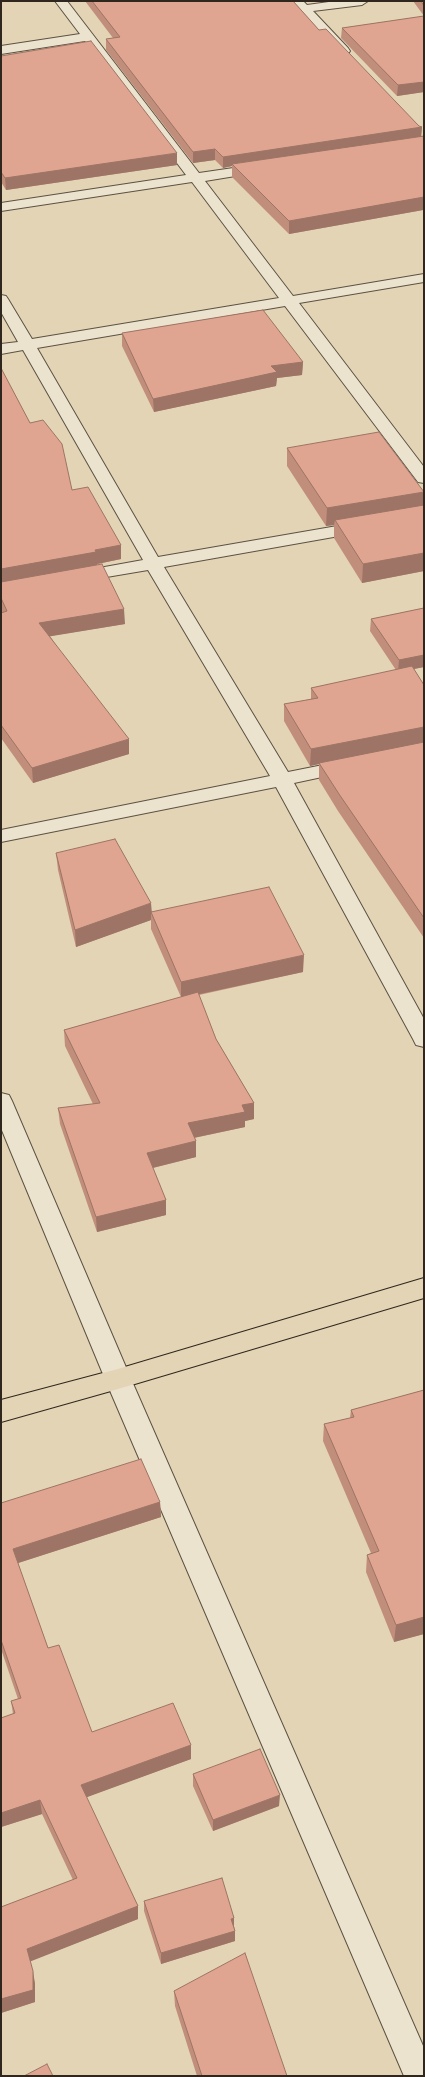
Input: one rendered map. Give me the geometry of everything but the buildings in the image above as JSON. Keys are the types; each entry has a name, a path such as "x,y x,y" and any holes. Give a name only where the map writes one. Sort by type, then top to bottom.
{"highway":[{"path":"1,1411 118,1379 424,1288"}],"street":[{"path":"61,1 424,478"},
{"path":"300,5 362,1"},
{"path":"300,5 353,60"},
{"path":"1,50 88,37"},
{"path":"1,207 274,166"},
{"path":"1,349 424,278"},
{"path":"1,299 153,563 282,779 424,1039"},
{"path":"62,579 424,516"},
{"path":"1,836 364,763"},
{"path":"1,1101 118,1379 420,2076"}]}
